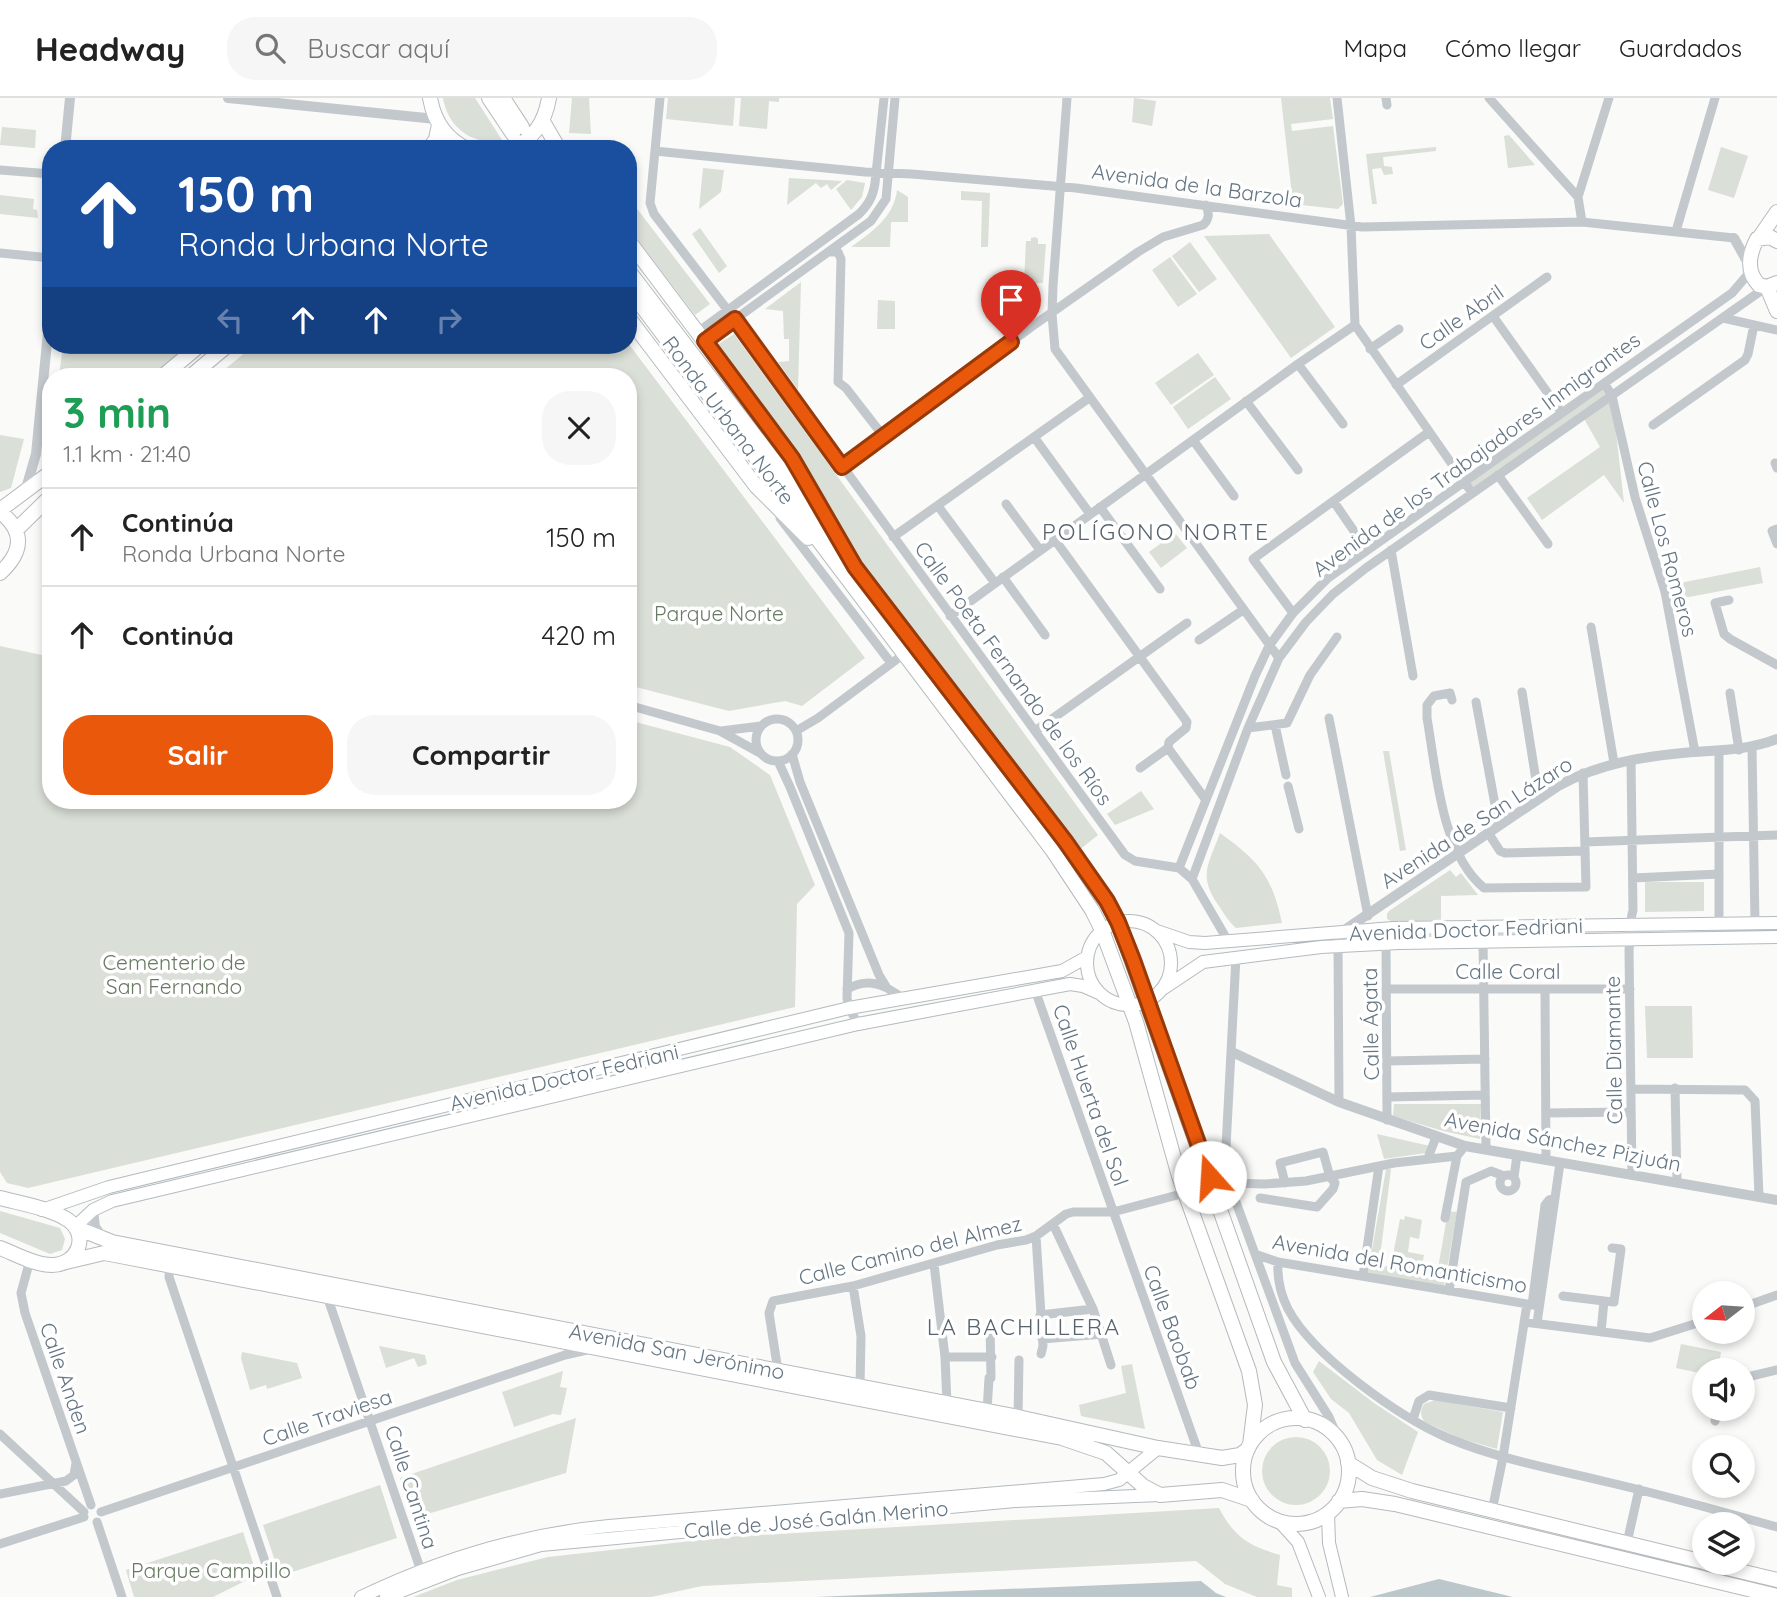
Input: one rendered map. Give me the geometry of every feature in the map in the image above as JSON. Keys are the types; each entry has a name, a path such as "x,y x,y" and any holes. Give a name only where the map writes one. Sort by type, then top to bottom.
{"main road":[{"path":"430,98 438,122 454,140"},
{"path":"489,98 515,137"},
{"path":"503,98 515,137"},
{"path":"515,137 530,138 542,121 549,98"},
{"path":"542,121 554,140"},
{"path":"435,140 438,122"},
{"path":"1777,215 1758,238 1750,269 1754,281 1770,286 1777,311"},
{"path":"1758,238 1770,237 1777,241"},
{"path":"637,252 792,458 850,571"},
{"name":"Ronda Urbana Norte","path":"637,282 850,571 904,654 1053,851 1092,910 1136,1022 1185,1194 1249,1371 1255,1405 1249,1447"},
{"name":"Ronda Urbana Norte","path":"637,299 1065,841 1107,901 1118,922 1148,1001 1274,1362 1305,1420"},
{"path":"637,329 756,486 850,571"},
{"path":"173,368 189,354"},
{"path":"201,368 217,354"},
{"path":"0,573 13,561 18,550 16,530 0,511 42,479"},
{"path":"16,530 42,505"},
{"name":"Avenida Doctor Fedriani","path":"1118,922 1137,921 1189,942 1205,943 1386,929 1777,923"},
{"path":"1099,993 1088,973 1087,957 1092,942 1102,930 1118,922"},
{"path":"1157,931 1167,943 1172,962 1164,988"},
{"name":"Avenida Doctor Fedriani","path":"1148,1001 1203,962 1338,946 1777,937"},
{"name":"Avenida Doctor Fedriani","path":"43,1210 109,1186 849,1008 1062,971 1087,957"},
{"name":"Avenida Doctor Fedriani","path":"76,1227 93,1210 112,1200 858,1024 1070,984 1083,986 1116,1003 1129,1005"},
{"path":"1129,1005 1148,1001"},
{"name":"Avenida San Jerónimo","path":"0,1198 63,1216 76,1227 105,1241 568,1343 778,1371 1018,1417 1158,1448 1228,1457 1240,1455 1249,1447"},
{"path":"66,1262 77,1252 80,1244 76,1227"},
{"name":"Avenida San Jerónimo","path":"0,1248 48,1265 104,1253 1062,1438 1106,1453 1143,1486 1160,1495"},
{"path":"1305,1420 1329,1431 1341,1445 1348,1463 1347,1483 1339,1501 1328,1513 1308,1522 1280,1522 1264,1514 1252,1500 1243,1477 1244,1461 1249,1447 1262,1431 1278,1422 1305,1420"},
{"name":"Calle de José Galán Merino","path":"361,1597 421,1571 539,1536 595,1527 870,1502 1083,1487 1119,1480 1158,1448"},
{"path":"1348,1463 1371,1478 1392,1485 1692,1560"},
{"name":"Calle de José Galán Merino","path":"386,1597 458,1569 541,1545 1002,1502 1222,1490 1252,1500"},
{"path":"1339,1501 1362,1499 1395,1504 1777,1596"},
{"path":"1328,1513 1329,1543 1342,1597"},
{"path":"1280,1522 1298,1542 1319,1597"},
{"path":"1755,1575 1777,1580"}],"street":[{"path":"66,140 70,98"},
{"path":"228,98 438,122"},
{"name":"Calle Poeta Fernando de los Ríos","path":"660,98 652,209 1125,855 1135,861 1179,869"},
{"path":"702,336 727,310 859,214 873,195 884,98"},
{"path":"702,336 735,319 871,221 886,199 895,98"},
{"path":"1067,98 1052,314 1055,349 1279,659"},
{"path":"1337,98 1351,226 1356,326 1472,493"},
{"path":"1489,98 1578,197"},
{"path":"1582,222 1578,197 1609,98"},
{"path":"1676,231 1715,98"},
{"name":"Avenida de la Barzola","path":"655,151 1059,187 1370,228 1582,222 1734,238 1758,238"},
{"path":"0,170 42,173"},
{"path":"842,467 1138,251 1163,237 1203,225 1209,214 1206,205"},
{"path":"1734,238 1750,269"},
{"path":"829,252 838,252 841,259 838,382 846,388 884,437"},
{"path":"0,253 42,257"},
{"name":"Avenida de los Trabajadores Inmigrantes","path":"1179,869 1269,646 1293,613 1328,578 1732,293 1750,269"},
{"name":"Calle Abril","path":"1396,384 1546,277"},
{"name":"Avenida de los Trabajadores Inmigrantes","path":"1192,879 1248,728 1279,659 1306,622 1333,594 1391,550 1770,286"},
{"path":"1493,316 1562,414"},
{"path":"1723,318 1777,330"},
{"path":"1653,425 1745,360 1754,325"},
{"path":"950,616 1298,364 1356,326"},
{"path":"1370,349 1399,329"},
{"path":"1298,364 1343,424"},
{"name":"Calle Los Romeros","path":"1605,384 1612,396 1635,497 1667,603 1695,752"},
{"path":"25,492 36,454 42,394"},
{"path":"893,537 1088,398"},
{"path":"1247,401 1298,470"},
{"path":"40,415 42,420"},
{"path":"1293,613 1253,559 1429,432"},
{"path":"1034,437 1090,514"},
{"path":"1193,440 1234,496"},
{"path":"1498,475 1548,544"},
{"path":"756,486 891,663"},
{"path":"1334,502 1367,550"},
{"path":"1006,504 1040,550"},
{"path":"938,506 1045,635"},
{"path":"1100,507 1160,589"},
{"path":"1777,529 1772,531 1777,544"},
{"path":"1055,540 1186,722 1186,728 1169,742 1168,748 1140,768"},
{"path":"1391,550 1413,676"},
{"path":"1729,600 1715,603 1724,634 1777,665"},
{"path":"1199,640 1243,610"},
{"path":"1035,731 1186,623"},
{"path":"1591,626 1615,762"},
{"path":"1248,728 1286,723 1310,676 1337,637"},
{"path":"796,731 818,718 904,654"},
{"path":"1522,692 1539,799"},
{"path":"1452,700 1450,693 1434,696 1427,705 1427,718 1447,828 1457,855 1484,888 1586,887 1583,773"},
{"path":"1730,693 1739,750"},
{"path":"1476,702 1499,826"},
{"path":"637,708 720,731 771,760 778,761 792,754 798,743 796,731 787,721 780,719 761,726 720,731"},
{"path":"1329,718 1368,916"},
{"path":"1275,725 1299,829"},
{"path":"761,726 756,739 761,752"},
{"name":"Avenida de San Lázaro","path":"1343,932 1539,799 1583,773 1615,762 1695,752 1739,750 1777,739"},
{"path":"1752,747 1755,923"},
{"path":"1168,748 1206,800"},
{"path":"1719,752 1719,924"},
{"path":"792,754 800,782 887,988"},
{"name":"Calle Diamante","path":"1631,760 1633,910 1629,924 1632,1175"},
{"path":"778,761 849,933 847,989 849,1008 858,1024"},
{"path":"1489,834 1500,851 1505,853 1632,840 1777,835"},
{"path":"1179,869 1192,879 1228,941"},
{"path":"1633,878 1719,874"},
{"path":"1386,929 1380,918 1382,908 1387,903"},
{"name":"Calle Ágata","path":"1386,929 1387,1120"},
{"path":"1339,1102 1338,946 1343,932"},
{"path":"849,933 866,943"},
{"path":"1483,941 1486,1149"},
{"path":"1236,957 1225,1166 1302,1378 1329,1417 1341,1445"},
{"path":"847,989 874,982 905,999"},
{"name":"Calle Coral","path":"1386,989 1630,989"},
{"path":"1545,989 1546,1160"},
{"name":"Calle Huerta del Sol","path":"1035,990 1113,1212"},
{"name":"Avenida Sánchez Pizjuán","path":"1232,1052 1339,1102 1465,1146 1777,1200"},
{"path":"1387,1061 1485,1059"},
{"path":"1675,1088 1677,1182"},
{"path":"1631,1089 1745,1090 1755,1101 1759,1196"},
{"path":"1388,1097 1485,1095"},
{"path":"1546,1113 1632,1112"},
{"path":"1428,1158 1436,1137"},
{"path":"1445,1218 1457,1156 1465,1146"},
{"path":"1259,1198 1317,1207 1335,1183 1330,1177 1324,1152 1280,1163 1285,1183"},
{"path":"1449,1291 1466,1182 1491,1171 1509,1177 1517,1155"},
{"path":"1229,1183 1285,1183 1428,1158 1457,1156"},
{"path":"1492,1511 1524,1322 1533,1305 1560,1163"},
{"path":"1363,1276 1380,1166"},
{"name":"Calle Camino del Almez","path":"778,1371 769,1314 773,1301 853,1286 1036,1236 1073,1212 1113,1212 1185,1194"},
{"path":"93,1210 95,1227 105,1241"},
{"name":"Calle Baobab","path":"1113,1212 1199,1454"},
{"path":"1053,1224 1093,1310 1111,1365"},
{"path":"1036,1236 1041,1354"},
{"path":"1563,1296 1614,1302 1620,1248 1612,1248"},
{"name":"Avenida del Romanticismo","path":"1255,1254 1278,1262 1533,1305"},
{"name":"Calle Anden","path":"30,1260 20,1293 84,1480 86,1512"},
{"path":"1278,1262 1277,1274 1283,1298 1289,1311 1316,1345 1365,1385 1413,1419 1447,1438 1503,1457 1639,1489 1777,1527"},
{"path":"934,1264 945,1357 947,1404"},
{"path":"170,1265 169,1277 276,1597"},
{"path":"853,1286 860,1327 860,1387"},
{"path":"1755,1303 1777,1295"},
{"name":"Calle Cantina","path":"327,1296 421,1571"},
{"path":"1601,1332 1604,1301"},
{"path":"1533,1305 1537,1323"},
{"path":"1040,1315 1093,1310"},
{"path":"1282,1326 1289,1311"},
{"name":"Avenida del Romanticismo","path":"1524,1322 1650,1338 1692,1325"},
{"path":"987,1411 992,1357 990,1324"},
{"path":"1042,1339 1104,1338"},
{"name":"Calle Traviesa","path":"99,1517 371,1419 568,1343"},
{"path":"945,1357 992,1357"},
{"path":"1018,1417 1019,1360"},
{"path":"1755,1375 1777,1370"},
{"path":"1413,1419 1419,1401 1429,1395 1511,1408"},
{"path":"0,1434 86,1512 91,1523 99,1517"},
{"path":"0,1494 66,1481 74,1475 76,1463"},
{"path":"74,1475 84,1480"},
{"path":"1627,1544 1639,1489"},
{"path":"0,1544 96,1506 122,1597"}],"green space":[{"path":"443,98 475,98 502,140 472,137 456,126"},
{"path":"572,98 589,98 591,134 569,133"},
{"path":"668,98 735,98 733,126 666,119"},
{"path":"741,98 779,98 779,102 769,101 767,129 739,126"},
{"path":"1134,98 1156,101 1152,126 1132,122"},
{"path":"1281,98 1330,98 1333,119 1291,124 1292,131 1333,126 1343,204 1338,209 1293,204"},
{"path":"2,127 36,130 35,148 0,145"},
{"path":"1509,135 1535,165 1508,168 1504,136"},
{"path":"1436,147 1436,151 1383,157 1384,166 1392,167 1393,174 1384,175 1381,168 1372,169 1377,204 1372,204 1366,154"},
{"path":"1721,147 1748,156 1734,198 1708,190"},
{"path":"703,168 724,170 721,192 699,209"},
{"path":"789,178 842,181 831,190 827,184 821,188 816,183 787,205"},
{"path":"847,180 865,183 862,197 851,210 836,189"},
{"path":"897,190 908,197 908,222 891,222 890,247 851,247 887,216"},
{"path":"961,191 990,193 988,247 981,247 982,201 961,200"},
{"path":"0,195 34,199 33,209 37,210 38,218 0,214"},
{"path":"637,209 710,304 695,315 637,239"},
{"path":"700,228 727,266 719,273 692,234"},
{"path":"1269,234 1335,327 1291,358 1204,236"},
{"path":"1035,237 1038,244 1046,244 1043,283 1035,283 1034,288 1030,289 1028,284 1024,284 1026,241"},
{"path":"1190,242 1217,279 1199,292 1172,256"},
{"path":"1170,257 1197,294 1178,307 1152,270"},
{"path":"801,282 798,390 778,362 789,361 789,339 784,339 783,311 765,309"},
{"path":"878,300 895,301 895,329 877,329"},
{"path":"734,334 1098,835 1078,851 844,541 714,347"},
{"path":"1198,353 1214,375 1171,405 1155,383"},
{"path":"62,354 177,354 163,368 60,368"},
{"name":"Parque Norte","path":"243,354 636,354 865,658 802,706 785,701 729,711 637,687 637,368 227,368"},
{"path":"1215,377 1231,399 1188,429 1173,407"},
{"path":"1605,384 1612,396 1624,503 1604,475 1542,520 1527,498 1600,447 1583,417 1472,493 1464,482"},
{"path":"0,435 24,439 11,488 0,492"},
{"path":"1175,533 1187,548 1161,568 1149,552"},
{"path":"1760,567 1763,583 1673,600 1670,585"},
{"name":"Cementerio de San Fernando","path":"0,646 42,655 42,809 637,809 637,722 730,747 770,775 815,885 797,904 795,1007 28,1188 7,1183 0,1172"},
{"path":"1383,751 1389,751 1406,850 1400,851"},
{"path":"1141,791 1154,809 1115,825 1107,814"},
{"path":"1220,833 1245,852 1262,871 1274,893 1282,923 1236,928 1225,915 1212,895 1207,877 1209,862"},
{"path":"1450,870 1456,877 1461,873 1478,895 1441,896 1441,920 1393,922 1387,919 1389,911"},
{"path":"1645,882 1704,882 1704,911 1645,912"},
{"path":"1645,1006 1692,1006 1693,1058 1647,1058"},
{"path":"1394,1104 1481,1104 1480,1139 1393,1116"},
{"path":"1377,1134 1430,1146 1426,1153 1384,1159"},
{"path":"1386,1169 1391,1169 1379,1265 1409,1270 1411,1258 1393,1255 1400,1219 1404,1220 1405,1216 1422,1220 1419,1239 1410,1237 1408,1252 1424,1255 1421,1271 1437,1274 1448,1211 1457,1212 1444,1287 1368,1273"},
{"path":"0,1211 60,1228 65,1239 62,1250 50,1254 0,1233"},
{"path":"1681,1344 1721,1352 1720,1358 1692,1358 1692,1371 1676,1368"},
{"path":"379,1346 425,1355 427,1364 418,1367 414,1358 386,1368"},
{"path":"242,1352 297,1363 302,1378 267,1389 266,1385 250,1390 241,1358"},
{"path":"1319,1361 1418,1432 1402,1475 1377,1460 1349,1413 1331,1399 1313,1372"},
{"path":"1132,1364 1145,1429 1081,1416 1079,1405 1126,1393 1121,1366"},
{"path":"563,1371 560,1387 567,1388 561,1415 553,1414 514,1427 502,1392"},
{"path":"1435,1400 1503,1412 1497,1449 1462,1439 1425,1422 1421,1416 1424,1404"},
{"path":"576,1418 566,1473 414,1518 400,1478"},
{"path":"1296,1437 1309,1440 1320,1447 1327,1458 1330,1471 1327,1484 1320,1495 1309,1502 1296,1505 1283,1502 1272,1495 1265,1484 1262,1471 1265,1458 1272,1447 1283,1440"},
{"path":"380,1485 397,1538 280,1576 263,1525"},
{"path":"1219,1508 1230,1526 1244,1539 1280,1555 1277,1585 1292,1588 1292,1597 1257,1597 1225,1584 1196,1561 702,1586 651,1597 413,1597 457,1580 548,1557 727,1537"},
{"name":"Parque Campillo","path":"243,1532 257,1575 213,1597 134,1597 126,1570"}],"shaded area":[{"path":"1439,1579 1513,1597 1370,1597"},
{"path":"1201,1581 1226,1597 815,1597"}],"district":[{"name":"POLÍGONO NORTE","path":"1156,531"},
{"name":"LA BACHILLERA","path":"1024,1326"}],"route":[{"path":"1011,342 842,467 735,319 705,341 792,458 855,567 1065,841 1107,901 1133,960 1210,1177"}]}
